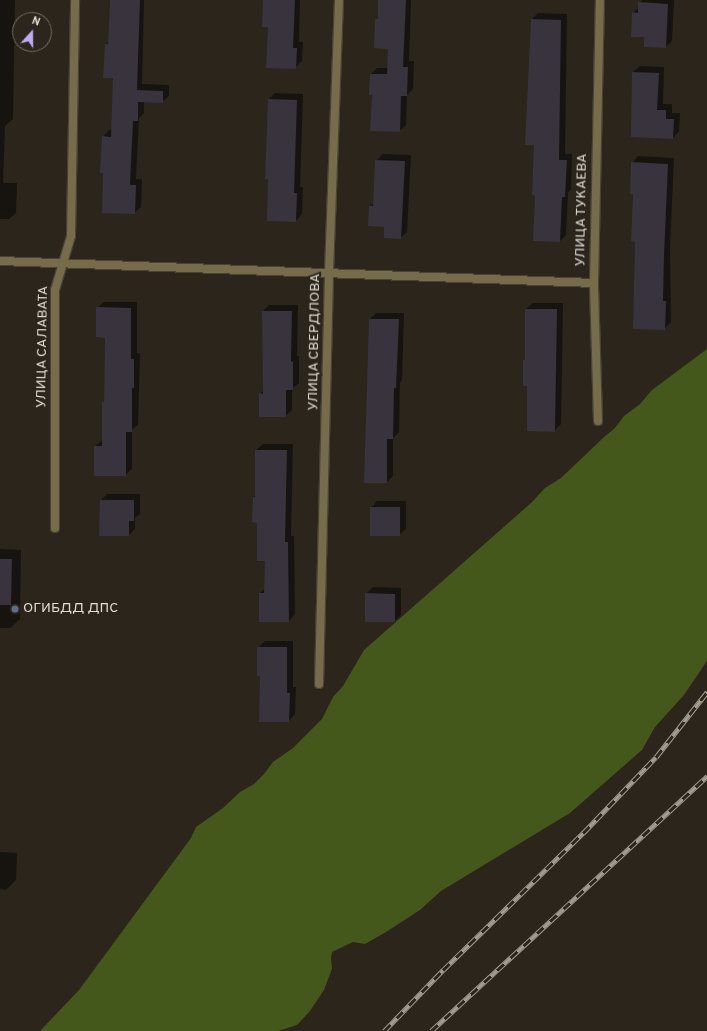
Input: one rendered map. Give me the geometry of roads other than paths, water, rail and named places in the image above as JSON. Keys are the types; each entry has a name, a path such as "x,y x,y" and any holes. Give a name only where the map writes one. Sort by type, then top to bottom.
{"street":[{"name":"УЛИЦА САЛАВАТА","path":"55,528 55,290 71,236 75,0"},
{"name":"УЛИЦА СВЕРДЛОВА","path":"319,684 329,272 339,0"},
{"name":"УЛИЦА ТУКАЕВА","path":"598,421 594,282 600,0"},
{"path":"0,261 594,282"}],"railway":[{"path":"384,1031 443,970 583,833 656,757 707,692"},
{"path":"431,1031 707,776"}],"place":[{"name":"ОГИБДД ДПС","path":"15,609"}]}
